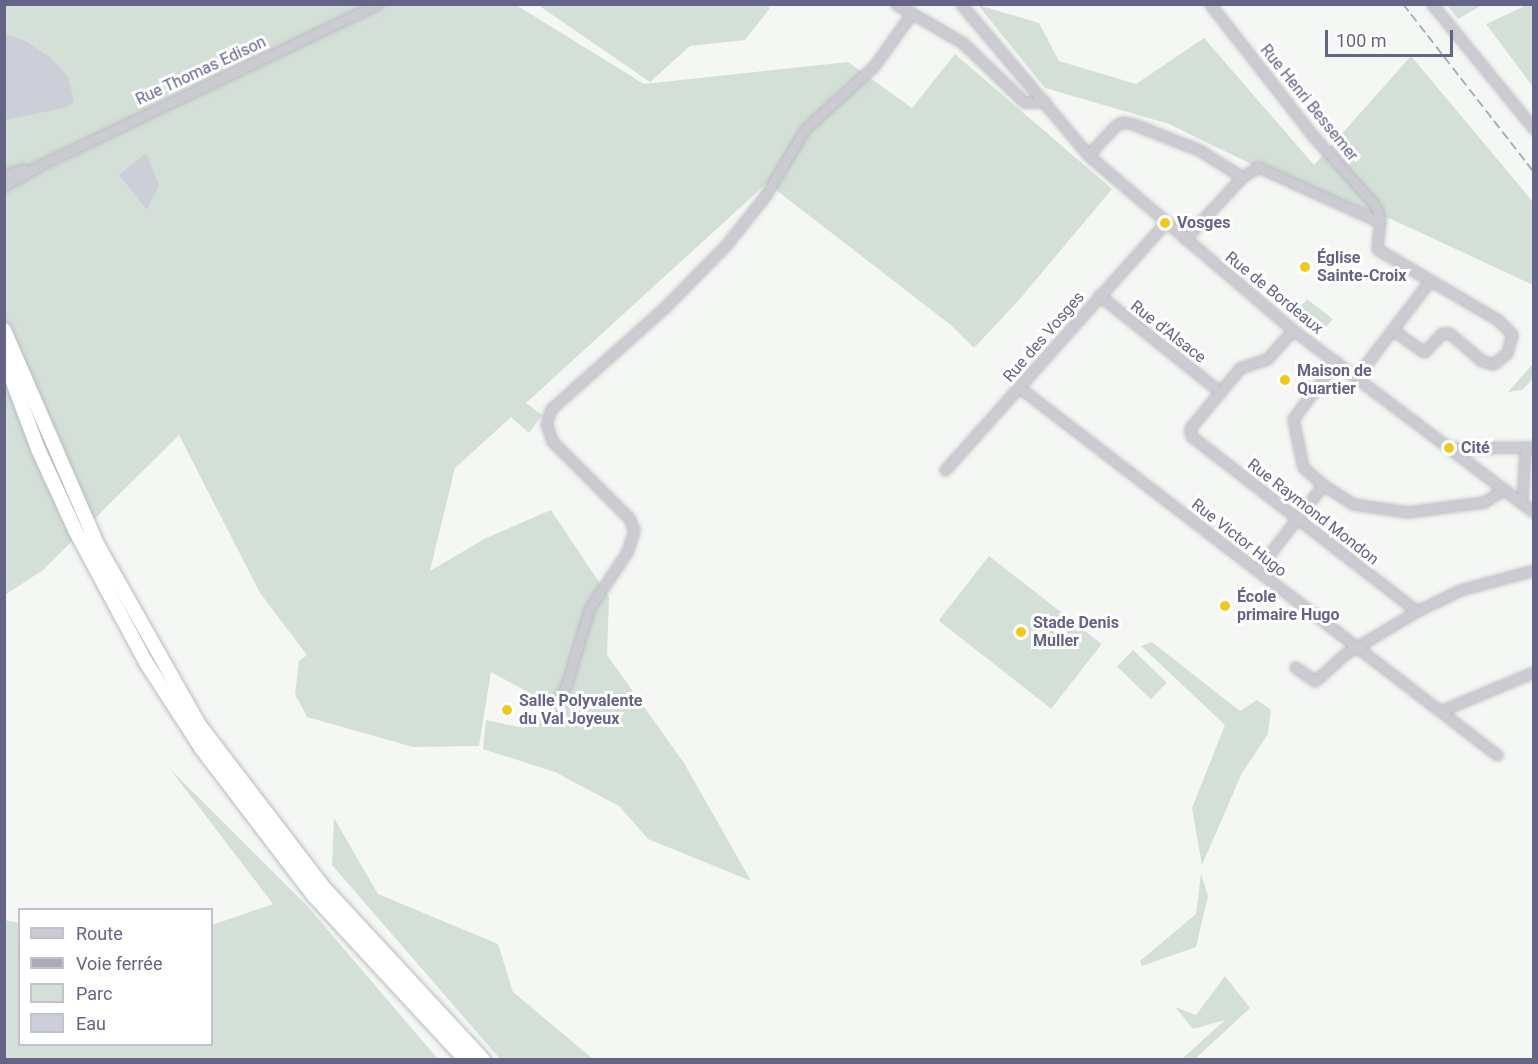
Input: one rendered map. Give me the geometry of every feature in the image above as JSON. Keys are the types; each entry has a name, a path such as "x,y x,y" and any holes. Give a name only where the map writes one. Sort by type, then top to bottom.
{"highway":[{"path":"4,330 98,546 200,726 324,888 483,1059"},
{"path":"4,358 38,449 75,530 147,664 202,749 314,896 466,1059"}],"street":[{"name":"Rue Thomas Edison","path":"38,165 377,4"},
{"path":"896,4 963,44 1024,102 1045,102"},
{"name":"Rue de Bordeaux","path":"961,4 1088,155 1293,330 1533,512"},
{"name":"Rue Henri Bessemer","path":"1210,4 1314,137 1376,206 1380,222"},
{"path":"1432,4 1533,129"},
{"path":"555,706 567,683 588,609 627,552 634,530 629,518 552,441 546,423 550,409 659,313 726,244 765,196 805,129 874,66 912,13"},
{"path":"1088,155 1122,122 1164,133 1242,177"},
{"path":"4,175 38,165"},
{"path":"4,186 38,165"},
{"path":"1185,239 1242,177 1258,167 1380,222 1377,249 1429,282 1498,320 1512,334 1507,353 1493,364 1482,361 1449,333 1442,333 1424,352 1419,351 1392,330"},
{"name":"Rue des Vosges","path":"945,470 1165,223"},
{"path":"1356,377 1429,282"},
{"name":"Rue d'Alsace","path":"1099,295 1219,391"},
{"path":"1219,391 1240,368 1267,359 1293,330"},
{"path":"1336,361 1298,408 1293,428 1303,467 1323,485 1353,504 1407,512 1484,502 1504,489"},
{"name":"Rue Victor Hugo","path":"1020,388 1497,755"},
{"name":"Rue Raymond Mondon","path":"1219,391 1190,428 1191,436 1417,611"},
{"path":"1449,448 1529,448 1522,503"},
{"path":"1257,570 1323,485"},
{"path":"1295,667 1315,681 1357,647 1417,611 1460,590 1533,570"},
{"path":"1440,711 1533,672"}],"green space":[{"path":"765,4 770,8 745,40 690,46 650,82 538,5"},
{"path":"5,5 516,5 644,84 848,62 912,108 955,54 1112,189 1019,300 974,348 952,326 767,183 526,403 542,415 529,433 511,417 455,468 430,571 484,539 551,510 609,597 607,655 684,763 751,881 648,839 619,806 555,772 483,749 486,720 524,728 546,702 491,672 479,746 413,747 307,717 295,694 299,661 307,655 260,593 179,435 43,570 5,595"},
{"path":"978,5 1039,23 1059,61 1136,84 1204,38 1314,165 1411,56 1533,202 1533,285 1391,219 1284,180 1169,124 1045,88"},
{"path":"1447,5 1482,5 1458,19"},
{"path":"1518,5 1533,5 1533,87 1486,24 1525,6"},
{"path":"1307,299 1333,319 1322,332 1300,308"},
{"path":"1533,364 1533,379 1522,390 1508,392"},
{"name":"Stade Denis Muller","path":"989,556 1102,644 1051,709 939,621"},
{"path":"1152,642 1240,711 1257,700 1271,710 1268,734 1242,773 1202,865 1192,808 1225,725 1141,646"},
{"path":"1133,650 1167,683 1151,699 1117,667"},
{"path":"170,769 309,908 438,1059 5,1059 5,920 18,923 18,1046 213,1046 213,925 273,904"},
{"path":"334,818 378,894 498,944 513,992 593,1059 500,1059 332,865"},
{"path":"1201,874 1208,896 1196,947 1142,966 1140,961 1196,914"},
{"path":"1225,976 1250,1008 1195,1059 1182,1059 1225,1020 1193,1029 1175,1007 1196,1015"}],"water":[{"path":"5,34 26,41 51,58 68,77 74,101 64,108 5,120"},
{"path":"146,153 159,185 147,210 119,175"}],"railway":[{"path":"1403,4 1534,172"}],"place":[{"name":"Vosges","path":"1165,223"},
{"name":"Église Sainte-Croix","path":"1305,267"},
{"name":"Maison de Quartier","path":"1285,380"},
{"name":"Cité","path":"1449,448"},
{"name":"École primaire Hugo","path":"1225,606"},
{"name":"Stade Denis Muller","path":"1021,632"},
{"name":"Salle Polyvalente du Val Joyeux","path":"507,710"}]}
